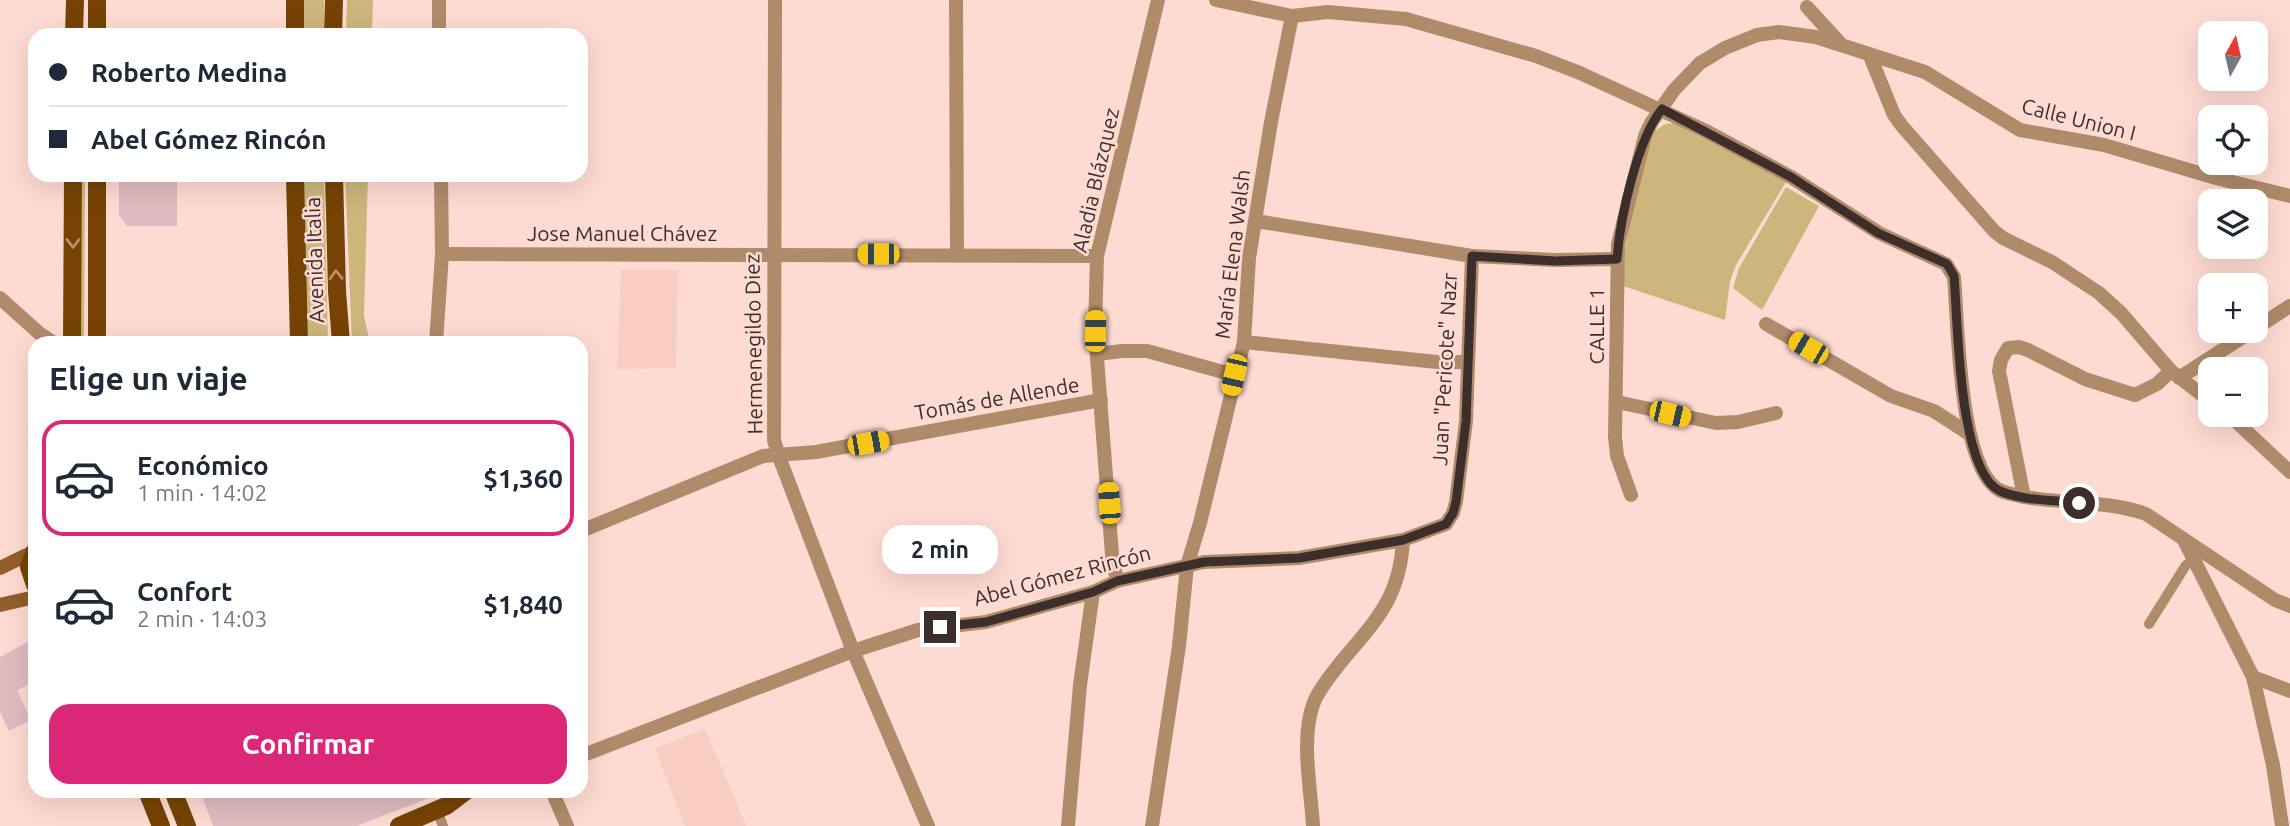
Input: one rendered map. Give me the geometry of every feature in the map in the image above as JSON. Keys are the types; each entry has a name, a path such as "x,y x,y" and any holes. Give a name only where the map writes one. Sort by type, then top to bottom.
{"main road":[{"path":"74,28 75,0"},
{"path":"97,0 97,28"},
{"path":"295,0 295,28"},
{"path":"333,28 334,0"},
{"path":"72,336 74,182"},
{"path":"97,182 97,336"},
{"name":"Avenida Italia","path":"295,182 299,336"},
{"name":"Avenida Italia","path":"334,182 340,336"},
{"path":"0,568 28,554"},
{"path":"0,605 28,599"},
{"path":"150,798 161,826"},
{"path":"176,798 187,826"},
{"path":"399,826 440,818 446,806 457,798"}],"street":[{"path":"439,0 439,28"},
{"name":"Hermenegildo Diez","path":"775,0 774,440 853,651 928,826"},
{"path":"956,0 957,254"},
{"name":"Aladia Blázquez","path":"1117,581 1112,555 1095,331 1097,256 1158,0"},
{"path":"1216,0 1292,16 1328,12 1406,19 1536,55 1662,109 1791,177 1878,233 1947,264 1954,276 1968,433 1985,476 1992,485 2001,491 2025,497 2133,510 2146,514 2275,600 2290,606"},
{"path":"1789,32 1805,20 1807,15 1804,4"},
{"path":"1804,4 1844,47"},
{"name":"María Elena Walsh","path":"1152,826 1179,646 1187,566 1244,342 1249,258 1271,122 1292,16"},
{"name":"CALLE 1","path":"1631,495 1617,456 1617,259 1630,193 1651,123 1700,63 1725,48 1757,35 1789,32 1816,37 1870,56"},
{"path":"1870,56 1894,115 1994,231 2052,262 2099,292 2175,375 2198,392"},
{"name":"Calle Union I","path":"1870,56 1925,72 2020,130 2104,145 2216,178 2290,196"},
{"path":"436,336 442,254 441,182"},
{"path":"1256,221 1472,256 1555,261 1617,259"},
{"name":"Jose Manuel Chávez","path":"442,254 1097,256"},
{"name":"Juan \"Pericote\" Nazr","path":"1446,524 1456,502 1466,421 1472,256"},
{"path":"0,298 44,336"},
{"path":"2268,321 2290,306"},
{"path":"1766,324 1891,396 1934,411 1968,433"},
{"path":"1244,342 1437,362 1467,362"},
{"path":"2025,497 1999,371 2001,360 2008,348 2028,350 2085,379 2135,395 2231,343"},
{"name":"Tomás de Allende","path":"1097,354 1147,351 1234,375"},
{"name":"Tomás de Allende","path":"588,528 763,456 816,452 1101,400"},
{"path":"1617,402 1716,424 1776,413"},
{"path":"2242,427 2290,472"},
{"name":"Abel Gómez Rincón","path":"588,753 853,651 918,630 986,622 1093,592 1117,581 1187,566 1230,559 1299,558 1403,540 1446,524"},
{"path":"1313,826 1307,740 1310,715 1323,684 1384,610 1399,573 1403,540"},
{"path":"2185,542 2253,677 2273,765 2281,826"},
{"path":"1068,826 1080,685 1093,592"},
{"path":"2253,677 2290,691"},
{"path":"555,798 567,826"}],"lane":[{"path":"2149,624 2186,565 2194,560"}],"shaded area":[{"path":"301,0 324,0 324,28 301,28"},
{"path":"347,0 373,0 372,28 346,28"},
{"path":"1674,123 1786,182 1736,265 1730,281 1725,320 1623,286 1625,249 1636,186 1653,132 1665,124"},
{"path":"82,182 85,182 84,336 80,336"},
{"path":"301,182 324,182 328,336 307,336"},
{"path":"345,182 368,182 364,316 368,336 352,336"},
{"path":"1786,187 1819,206 1762,310 1733,288 1739,268"},
{"path":"621,270 678,270 676,368 617,369"},
{"path":"705,729 746,826 685,826 655,748"}],"building":[{"path":"119,182 177,182 177,226 127,226 119,215"},
{"path":"28,642 28,685 17,690 28,714 28,722 9,731 0,712 0,657"},
{"path":"203,798 429,798 356,826 213,826"}],"route":[{"path":"940,627 986,622 1093,592 1117,581 1204,562 1323,555 1403,540 1446,524 1456,502 1466,421 1472,256 1555,261 1617,259 1618,244 1645,136 1662,109 1791,177 1878,233 1947,264 1954,276 1968,433 1985,476 2001,491 2025,497 2079,503"}]}
